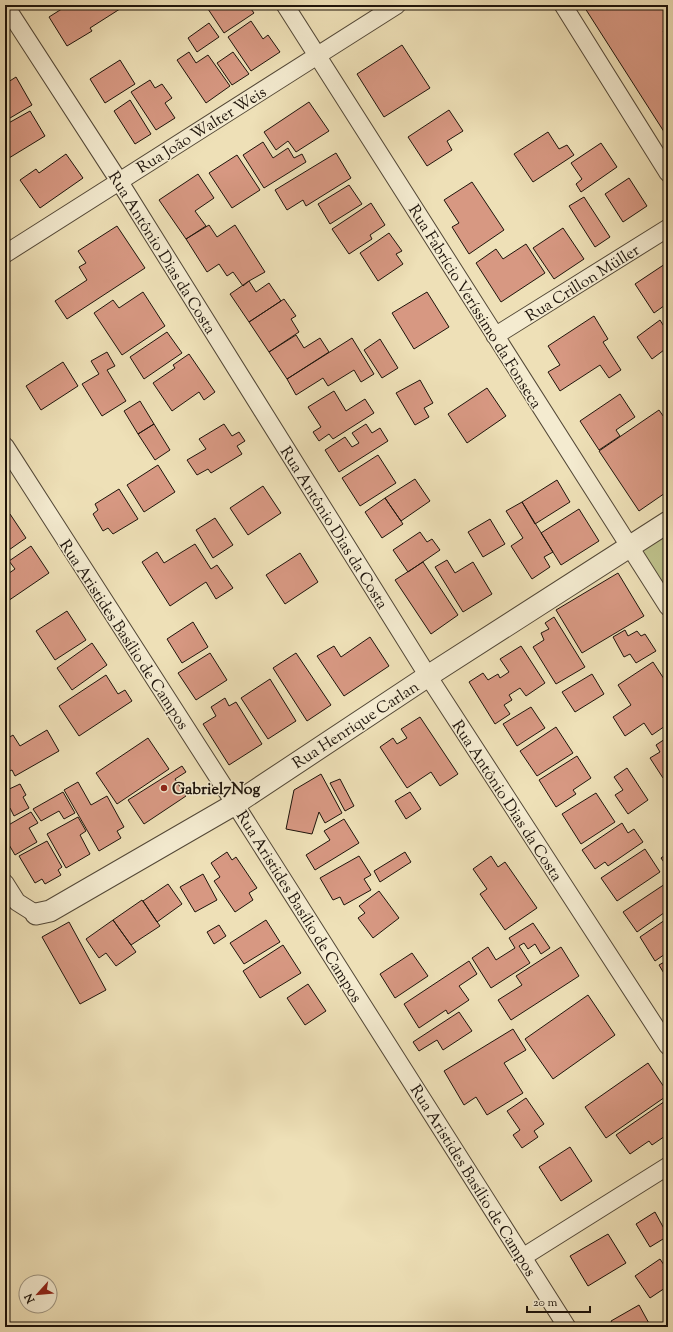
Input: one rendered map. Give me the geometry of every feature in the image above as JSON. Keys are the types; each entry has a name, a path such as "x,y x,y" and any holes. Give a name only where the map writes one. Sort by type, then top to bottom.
{"street":[{"name":"Rua Antônio Dias da Costa","path":"5,5 119,181 428,676 668,1046"},
{"name":"Rua Fabrício Veríssimo da Fonseca","path":"285,5 668,607"},
{"name":"Rua João Walter Weis","path":"5,254 397,5"},
{"path":"563,5 668,173"},
{"name":"Rua Crillon Müller","path":"495,336 668,228"},
{"name":"Rua Aristides Basílio de Campos","path":"5,446 568,1327"},
{"name":"Rua Henrique Carlan","path":"36,914 50,911 234,804 428,676 668,522"},
{"path":"5,883 17,902 36,914"},
{"path":"523,1257 668,1166"}],"green space":[{"path":"668,529 668,593 639,547"}],"building":[{"path":"68,5 76,5 78,7 80,5 122,5 123,7 90,28 92,31 67,46 49,17"},
{"path":"248,5 254,13 224,33 206,6"},
{"path":"583,5 668,5 668,27 663,31 668,38 668,138"},
{"path":"251,21 263,39 268,35 280,52 251,71 228,37"},
{"path":"209,23 219,37 197,52 188,38"},
{"path":"402,45 430,88 384,117 357,74"},
{"path":"189,52 196,63 208,55 230,86 206,103 177,60"},
{"path":"233,52 249,74 232,85 217,63"},
{"path":"120,60 135,84 105,103 90,79"},
{"path":"16,77 32,105 5,121 5,84"},
{"path":"150,80 155,88 162,84 172,98 165,103 175,118 156,130 131,92"},
{"path":"130,100 151,134 135,144 114,111"},
{"path":"309,102 329,131 296,152 288,141 276,150 264,132"},
{"path":"449,110 463,131 447,141 452,150 427,166 408,137"},
{"path":"30,111 45,136 9,158 5,151 5,125"},
{"path":"548,132 559,149 567,145 574,155 533,182 514,154"},
{"path":"263,142 273,158 288,148 294,158 302,154 306,162 264,188 243,155"},
{"path":"601,143 617,167 581,192 576,184 582,179 571,163"},
{"path":"336,153 351,178 306,206 303,200 287,210 275,190"},
{"path":"66,154 83,178 40,208 20,180 36,169 39,173"},
{"path":"237,155 260,190 232,208 209,173"},
{"path":"198,174 214,198 195,211 206,226 186,239 159,200"},
{"path":"629,178 647,206 623,222 605,194"},
{"path":"472,182 504,230 469,254 452,227 459,223 444,200"},
{"path":"349,185 362,204 330,224 318,204"},
{"path":"584,197 610,237 595,247 569,206"},
{"path":"371,203 385,225 370,235 372,239 349,254 332,229"},
{"path":"209,225 217,237 235,225 265,272 243,286 233,272 227,276 219,264 207,272 186,239"},
{"path":"117,226 145,268 67,319 55,301 87,280 79,267 86,263 78,251"},
{"path":"563,228 584,259 554,279 533,248"},
{"path":"389,233 402,251 396,254 403,264 378,281 360,253"},
{"path":"526,244 545,273 501,302 476,263 496,249 503,259"},
{"path":"668,262 668,303 654,313 635,284"},
{"path":"249,281 256,292 269,283 281,301 249,322 230,294"},
{"path":"143,292 165,326 122,355 94,313 113,300 119,308"},
{"path":"427,292 449,327 414,349 392,313"},
{"path":"284,299 296,316 291,319 299,332 269,352 249,322"},
{"path":"594,316 608,339 603,342 621,370 609,378 600,365 560,391 548,372 560,365 548,346"},
{"path":"660,320 668,333 668,347 652,359 637,337"},
{"path":"167,332 182,353 144,379 130,357"},
{"path":"296,335 304,348 320,338 329,352 287,379 269,352"},
{"path":"352,338 374,374 361,382 354,370 328,386 323,378 296,395 287,379"},
{"path":"380,339 398,368 382,378 364,350"},
{"path":"107,352 115,366 107,370 126,401 102,416 82,384 99,374 91,361"},
{"path":"189,354 215,392 204,400 199,392 172,411 153,383 175,368 173,365"},
{"path":"63,362 78,386 41,410 26,386"},
{"path":"420,380 433,403 424,408 429,417 415,425 396,393"},
{"path":"487,388 506,416 467,443 448,414"},
{"path":"334,391 346,411 365,399 374,413 333,439 329,434 319,441 313,432 321,427 308,407"},
{"path":"620,394 635,417 616,430 620,436 599,450 580,421"},
{"path":"140,401 154,424 138,434 124,411"},
{"path":"659,410 668,423 668,491 639,511 599,451"},
{"path":"154,424 170,450 155,460 138,434"},
{"path":"224,424 232,436 239,432 245,441 237,446 242,454 211,473 208,469 197,475 187,460 206,449 199,439"},
{"path":"366,424 372,433 380,428 388,441 339,472 325,450 345,437 352,447 359,443 352,433"},
{"path":"378,455 396,483 360,506 342,478"},
{"path":"158,465 175,492 144,512 127,485"},
{"path":"415,479 430,501 401,521 385,498"},
{"path":"557,480 570,502 535,524 522,502"},
{"path":"263,486 281,513 248,535 230,508"},
{"path":"119,489 138,519 113,534 108,528 103,531 93,514 98,510 95,504"},
{"path":"385,498 403,524 382,538 365,512"},
{"path":"522,502 553,552 544,557 550,567 532,579 511,546 523,538 506,511"},
{"path":"579,509 599,541 561,565 541,533"},
{"path":"10,514 26,538 6,552 9,556 5,559 5,518"},
{"path":"215,518 233,545 213,558 196,530"},
{"path":"490,519 505,544 483,557 468,532"},
{"path":"420,532 427,542 432,539 440,550 408,572 393,550"},
{"path":"195,544 211,569 217,565 233,588 216,599 206,582 170,606 142,562 157,552 164,563"},
{"path":"31,546 49,573 5,603 5,576 15,569 9,561"},
{"path":"300,553 318,582 285,604 266,575"},
{"path":"447,560 455,573 473,562 492,594 463,612 435,567"},
{"path":"423,562 458,615 431,634 395,580"},
{"path":"618,573 644,616 582,653 556,610"},
{"path":"67,611 86,640 55,660 36,631"},
{"path":"554,617 585,667 556,684 533,647 544,640 541,633 549,629 545,623"},
{"path":"193,622 208,647 182,663 167,639"},
{"path":"625,630 628,636 637,631 641,636 645,634 656,651 636,663 630,654 624,657 613,637"},
{"path":"370,637 389,666 344,696 317,656 334,646 341,657"},
{"path":"92,643 107,665 72,690 57,668"},
{"path":"521,646 545,683 526,696 520,688 509,695 512,700 504,705 510,714 495,724 469,682 483,673 488,680 498,674 500,678 509,672 500,659"},
{"path":"210,653 227,680 196,700 178,673"},
{"path":"296,653 331,705 307,721 273,668"},
{"path":"653,662 668,685 668,724 652,735 644,723 625,736 613,717 631,705 618,685"},
{"path":"592,674 604,694 575,712 562,692"},
{"path":"106,675 118,694 125,690 132,701 79,736 59,706"},
{"path":"270,679 296,721 268,739 241,698"},
{"path":"225,698 229,706 236,702 262,744 229,765 203,724 216,716 211,707"},
{"path":"531,707 545,728 517,746 503,724"},
{"path":"420,717 458,774 440,786 431,772 407,788 380,747 393,738 397,744 407,738 401,729"},
{"path":"556,727 573,753 537,776 520,751"},
{"path":"47,730 59,751 15,776 12,770 5,773 5,740 13,735 20,746"},
{"path":"668,737 668,774 663,778 650,758 660,752 656,745"},
{"path":"148,738 169,769 117,804 96,773"},
{"path":"577,756 591,778 573,790 576,794 556,807 539,780"},
{"name":"Gabriel7Nog","path":"182,766 186,772 175,779 186,796 144,824 128,800"},
{"path":"627,768 648,800 628,814 615,795 623,790 614,777"},
{"path":"321,774 342,813 325,823 319,812 312,834 286,829 294,790"},
{"path":"340,779 354,806 345,811 330,783"},
{"path":"78,782 91,805 107,796 124,827 117,831 121,838 99,851 64,790"},
{"path":"20,784 26,795 23,797 29,808 14,816 10,808 5,810 5,791"},
{"path":"63,792 75,813 64,819 59,811 41,821 33,809"},
{"path":"410,792 421,809 406,819 395,801"},
{"path":"596,793 615,822 581,844 562,814"},
{"path":"31,812 38,823 29,828 37,842 15,855 5,838 5,827"},
{"path":"78,817 86,831 80,835 90,854 66,868 47,834"},
{"path":"344,819 359,843 315,870 306,855 330,840 324,831"},
{"path":"622,823 628,833 634,829 643,842 608,866 605,862 595,869 582,850"},
{"path":"47,841 62,867 58,870 61,875 45,884 42,879 35,883 19,856"},
{"path":"645,849 660,872 617,901 601,878"},
{"path":"227,852 232,860 236,857 257,888 249,893 253,900 235,912 214,881 220,877 211,863"},
{"path":"405,852 411,862 380,882 374,871"},
{"path":"668,853 668,868 661,858"},
{"path":"359,856 371,875 364,879 371,890 344,905 340,897 333,900 320,878"},
{"path":"491,856 498,867 505,862 537,908 505,930 480,894 487,889 473,869"},
{"path":"203,874 217,900 195,912 180,887"},
{"path":"668,882 668,910 637,932 623,912"},
{"path":"168,884 182,904 157,922 143,901"},
{"path":"379,891 399,918 373,938 358,918 365,913 359,906"},
{"path":"142,900 160,926 131,945 113,920"},
{"path":"113,920 136,952 116,966 106,953 99,958 86,939"},
{"path":"266,920 280,942 244,964 230,943"},
{"path":"665,920 668,925 668,952 655,961 640,937"},
{"path":"69,922 106,990 80,1004 42,937"},
{"path":"533,923 550,948 541,954 535,944 528,949 524,943 519,946 530,963 491,988 472,958 488,947 496,960 515,948 509,938"},
{"path":"219,925 226,936 214,944 207,932"},
{"path":"283,945 301,973 260,998 243,971"},
{"path":"561,947 579,976 511,1020 498,1000 522,985 516,976"},
{"path":"412,953 428,976 395,998 380,974"},
{"path":"668,960 668,980 659,965"},
{"path":"469,961 477,974 459,986 469,1000 448,1014 446,1010 419,1028 404,1004"},
{"path":"308,984 326,1011 305,1025 287,998"},
{"path":"588,995 615,1035 553,1079 525,1039"},
{"path":"459,1012 472,1031 443,1050 437,1040 419,1051 413,1042"},
{"path":"513,1029 526,1050 504,1063 523,1093 487,1115 476,1097 464,1105 444,1071"},
{"path":"648,1063 668,1095 606,1138 585,1107"},
{"path":"526,1098 544,1124 534,1131 538,1137 522,1148 513,1135 520,1130 507,1111"},
{"path":"668,1099 668,1134 652,1145 649,1141 630,1154 616,1135"},
{"path":"570,1147 592,1181 561,1201 539,1167"},
{"path":"655,1212 668,1236 650,1247 636,1224"},
{"path":"608,1234 626,1263 588,1286 570,1256"},
{"path":"660,1259 664,1265 668,1263 668,1286 650,1298 635,1276"},
{"path":"639,1305 651,1327 614,1327 611,1321"}],"place":[{"name":"Gabriel7Nog","path":"164,788"}]}
